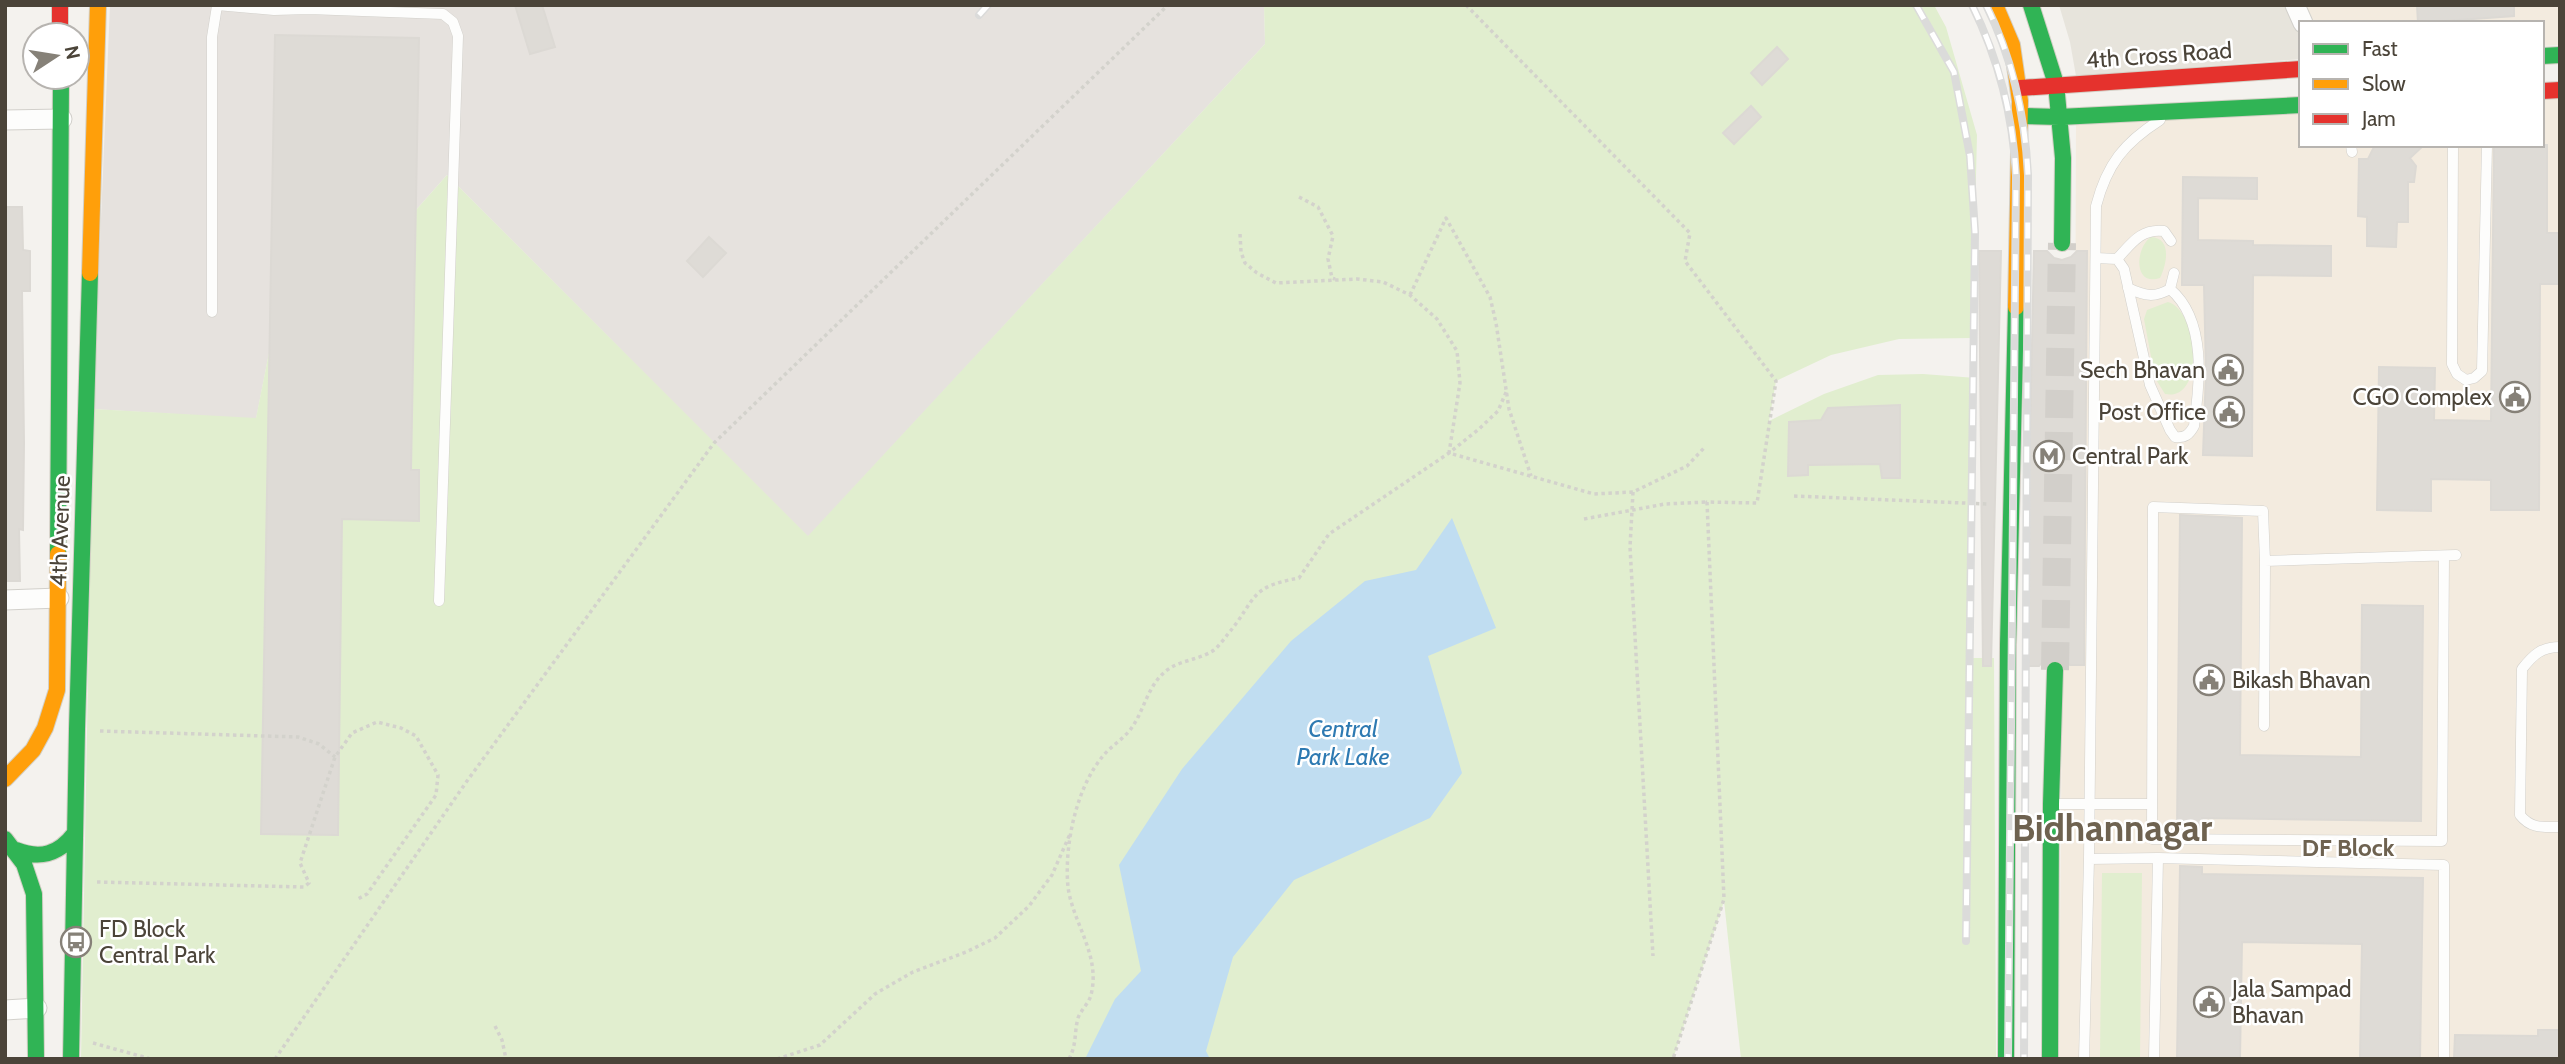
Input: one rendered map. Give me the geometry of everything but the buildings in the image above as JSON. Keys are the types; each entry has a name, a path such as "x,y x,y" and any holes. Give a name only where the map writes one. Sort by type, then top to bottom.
{"main road":[{"name":"4th Avenue","path":"71,1059 77,729 98,5"},
{"path":"1995,5 2008,29 2017,60 2021,116 2008,659 2006,1059"},
{"path":"2031,5 2056,83 2063,158 2062,243"},
{"name":"4th Cross Road","path":"2020,88 2056,83 2299,69"},
{"name":"4th Avenue","path":"5,779 23,764 45,734 57,690 60,598 61,91"},
{"path":"2021,116 2059,117 2299,105"},
{"path":"62,243 91,244"},
{"path":"2050,1059 2051,804 2055,670"},
{"path":"23,764 40,758 54,763 76,786"},
{"path":"11,845 29,857 55,853 67,845 75,833"},
{"path":"11,845 29,871 34,894 37,1059"}],"street":[{"path":"2295,5 2302,21"},
{"path":"5,120 62,119"},
{"path":"5,600 60,598"},
{"path":"5,1010 37,1008"}],"lane":[{"path":"212,312 212,37 217,6 443,14 453,22 458,36 439,601"},
{"path":"2084,1059 2090,804 2096,206 2102,183 2114,160 2136,136 2175,111"},
{"path":"2453,147 2452,364 2457,374 2466,380 2482,372 2487,147"},
{"path":"2096,258 2117,259 2139,236 2153,230 2164,231 2171,241"},
{"path":"2117,259 2124,269 2150,385 2170,430 2175,437 2182,438 2190,434 2194,426 2199,358 2192,326 2179,297 2170,289"},
{"path":"2128,288 2141,294 2159,295 2170,289 2174,273"},
{"path":"2264,726 2263,510 2153,507 2152,839 2442,841 2444,556"},
{"path":"2265,561 2456,555"},
{"path":"2560,647 2548,647 2532,655 2522,669 2520,815 2528,824 2536,827 2560,827"},
{"path":"2051,804 2152,804"},
{"path":"2089,859 2158,858 2444,865 2444,1059"},
{"path":"2154,1059 2158,858"}],"path":[{"path":"275,1059 467,782 714,443 1168,5"},
{"path":"1466,5 1690,233 1685,261 1776,381 1757,503 1665,504 1584,519"},
{"path":"1299,197 1318,207 1333,236 1328,259 1332,278 1337,280"},
{"path":"1410,295 1447,218 1490,297 1509,409 1531,476"},
{"path":"1240,234 1245,263 1276,283 1337,280 1383,282 1410,295 1437,319 1457,351 1460,383 1449,453"},
{"path":"1069,1059 1075,1046 1079,1017 1091,997 1094,975 1088,944 1077,921 1068,887 1072,831 1082,789 1102,756 1131,729 1150,690 1170,668 1215,650 1239,621 1256,592 1277,582 1299,579 1329,534 1449,453 1498,411 1507,390"},
{"path":"1449,453 1594,494 1633,492 1687,466 1704,448"},
{"path":"1633,492 1630,547 1653,956"},
{"path":"1794,496 2012,504"},
{"path":"1673,1059 1724,899 1707,502"},
{"path":"74,882 304,887 309,883 300,863 335,757 352,733 377,722 401,728 416,736 438,775 436,795 367,894 356,900"},
{"path":"77,729 298,737 319,744 335,757"},
{"path":"777,1059 820,1045 875,995 913,972 995,938 1029,906 1052,875 1072,831"},
{"path":"495,1026 502,1040 506,1059"},
{"path":"93,1051 93,1042 151,1059"}],"shaded area":[{"path":"110,5 1264,5 1265,44 808,537 447,175 352,282 282,287 256,419 93,409"},
{"path":"2059,5 2287,5 2299,32 2299,59 2076,76"},
{"path":"2306,5 2560,5 2560,45 2544,46 2544,21 2313,21"},
{"path":"2560,96 2560,1059 2059,1059 2062,697 2075,431 2076,124 2299,112 2299,147 2544,147 2544,98"}],"green space":[{"path":"1264,5 1934,5 1946,27 1977,135 1972,338 1899,339 1831,355 1776,381 1769,421 1824,394 1878,375 1923,374 1976,378 1973,658 1994,658 1996,1059 1741,1059 1724,901 1673,1059 81,1059 93,409 256,418 282,287 352,282 447,175 808,536 1265,44"},
{"path":"2151,237 2162,242 2166,253 2160,278 2151,279 2145,277 2139,265 2142,249"},
{"path":"2168,302 2178,309 2186,321 2193,354 2192,371 2187,384 2178,393 2165,394 2155,378 2144,319 2147,310"},
{"path":"2102,873 2142,873 2140,1059 2100,1059"}],"water":[{"name":"Central Park Lake","path":"1452,518 1496,628 1428,656 1462,773 1430,818 1294,880 1233,957 1206,1051 1210,1059 1085,1059 1115,999 1141,971 1119,865 1182,769 1291,641 1365,581 1416,570"}],"tunnel":[{"path":"2055,670 2062,243"}],"railway":[{"path":"979,15 988,5"},
{"path":"1916,5 1954,72 1970,156 1975,232 1966,941"},
{"path":"1972,5 1990,46 2003,88 2012,131 2016,176 2008,1059"},
{"path":"1986,5 2004,46 2016,88 2028,175 2024,1059"}],"traffic: fast":[{"path":"2031,5 2056,84 2063,158 2062,243"},
{"path":"2544,56 2560,55"},
{"path":"58,554 61,91"},
{"path":"2021,116 2059,117 2299,105"},
{"path":"71,1059 90,273"},
{"path":"2006,1059 2008,645 2016,307"},
{"path":"2050,1059 2051,804 2055,670"},
{"path":"16,850 34,855 49,853 63,846 75,833"},
{"path":"5,839 24,864 34,894 36,1059"}],"traffic: slow":[{"path":"90,273 98,5"},
{"path":"1995,5 2012,45 2020,101 2016,307"},
{"path":"5,779 33,750 45,728 57,690 58,554"}],"traffic: jam":[{"path":"60,5 60,21"},
{"path":"2020,88 2299,69"},
{"path":"2544,91 2560,90"}],"place":[{"name":"Sech Bhavan","path":"2228,370"},
{"name":"CGO Complex","path":"2515,397"},
{"name":"Post Office","path":"2229,412"},
{"name":"Central Park","path":"2049,456"},
{"name":"Bikash Bhavan","path":"2209,680"},
{"name":"FD Block Central Park","path":"76,942"},
{"name":"Jala Sampad Bhavan","path":"2209,1002"}],"district":[{"name":"Bidhannagar","path":"2112,828"},
{"name":"DF Block","path":"2348,848"}]}
